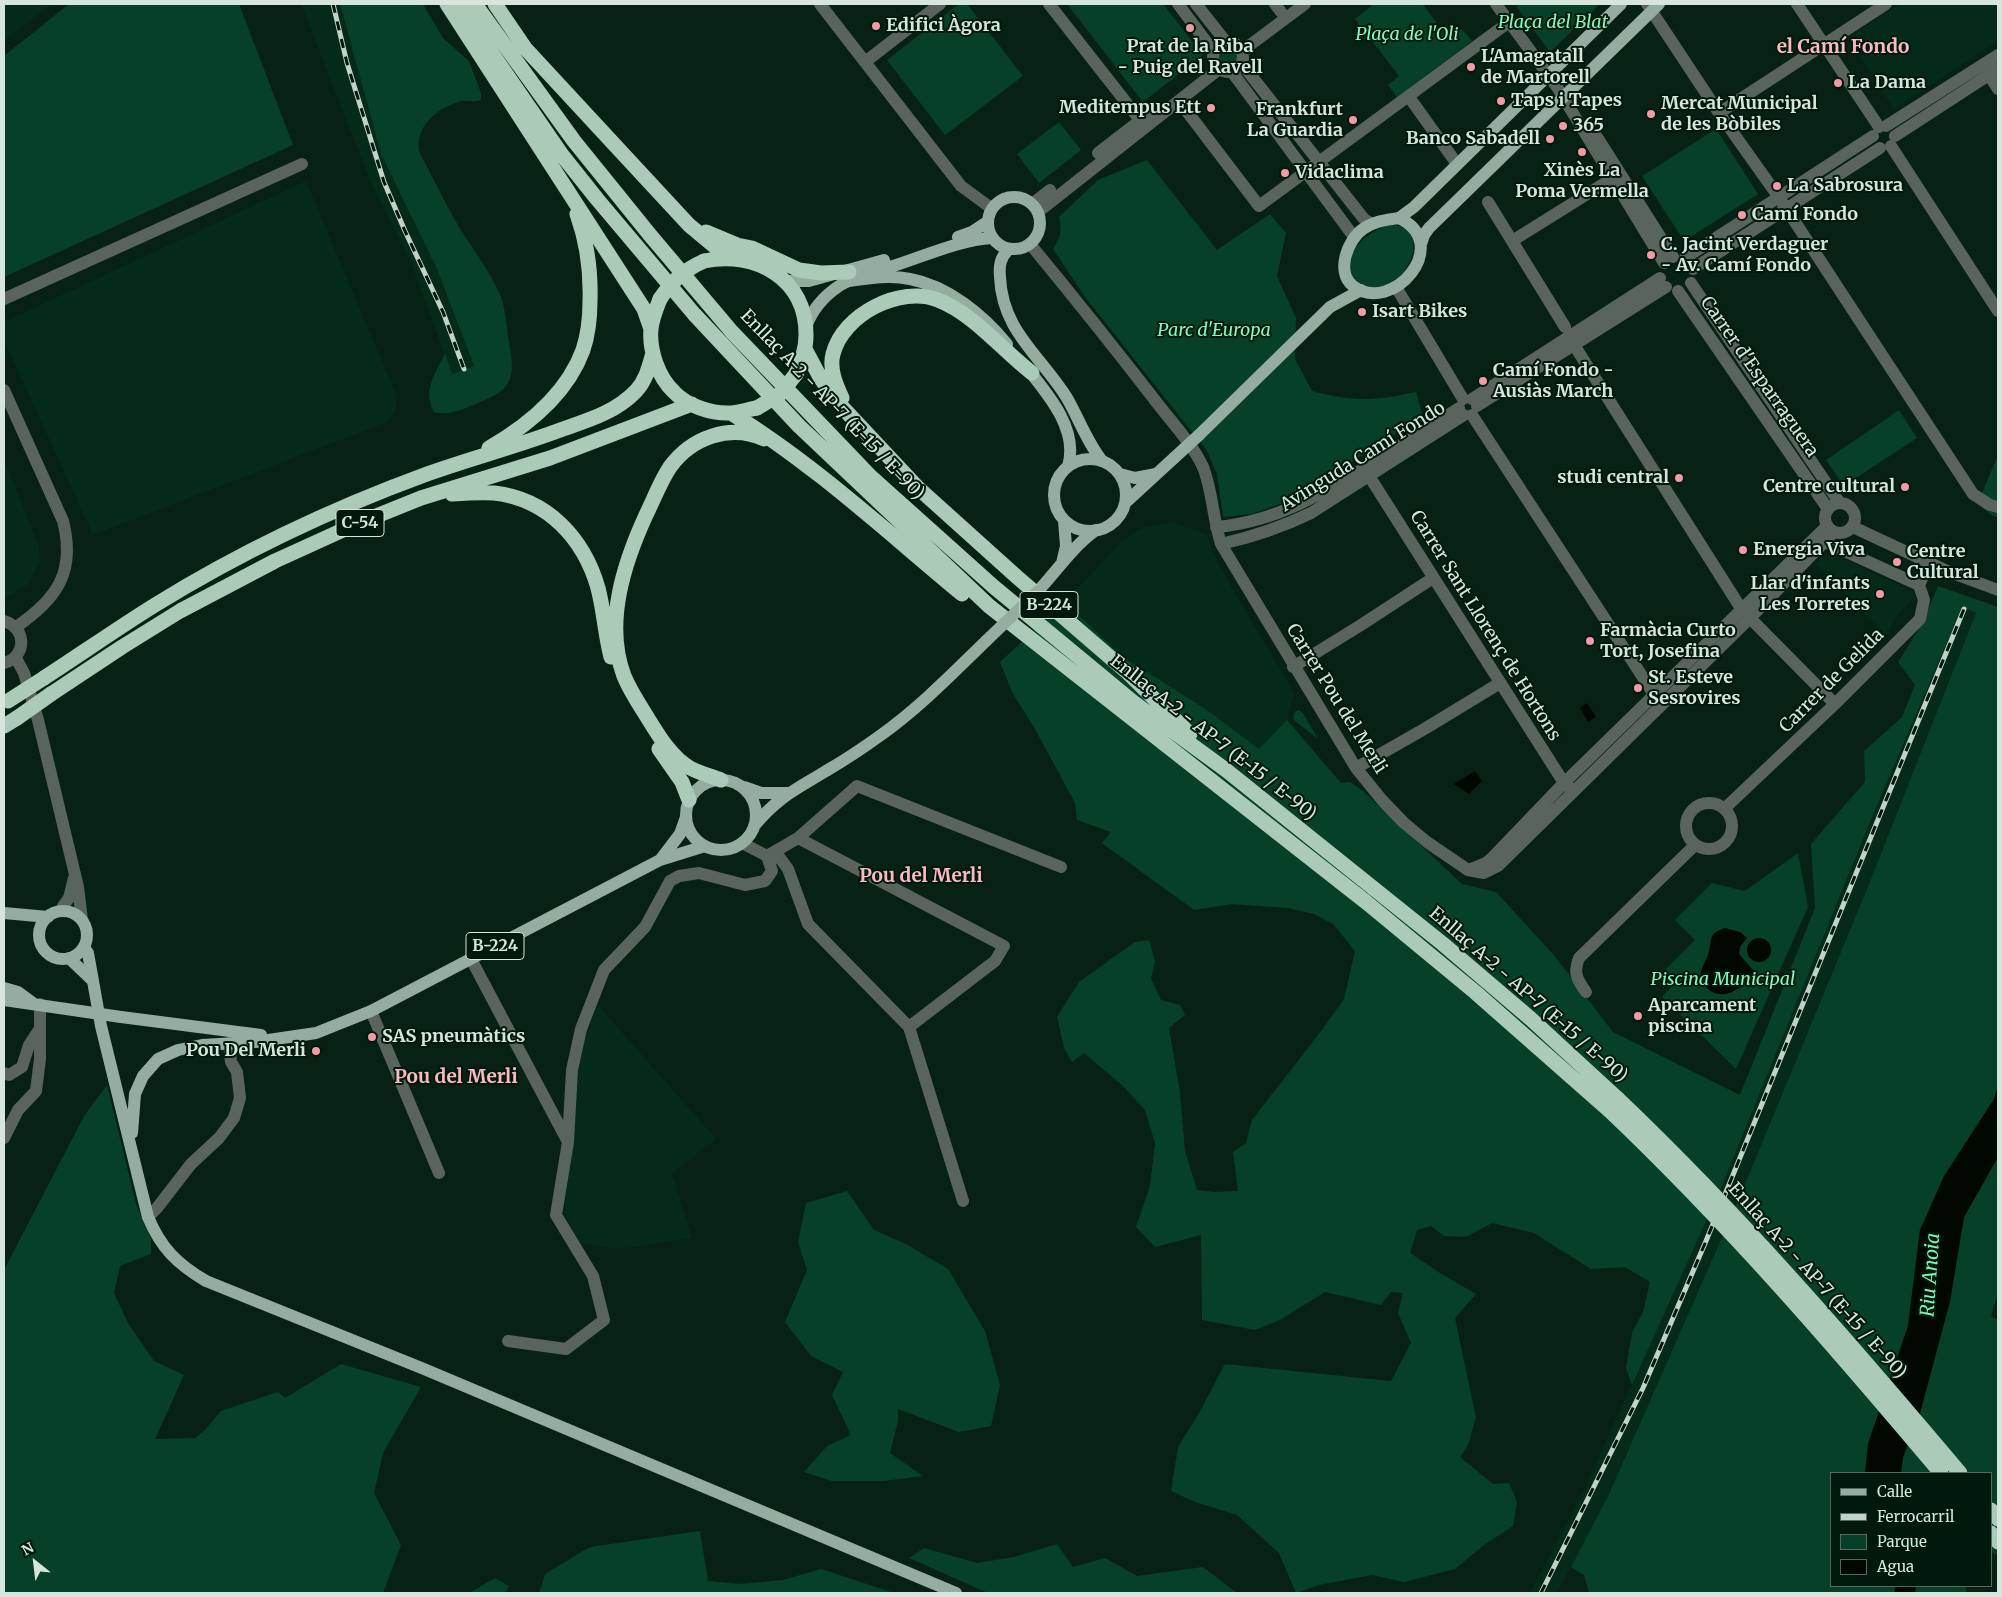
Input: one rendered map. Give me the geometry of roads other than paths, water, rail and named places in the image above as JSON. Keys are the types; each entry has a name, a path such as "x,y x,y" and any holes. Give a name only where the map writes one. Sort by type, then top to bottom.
{"highway":[{"path":"447,4 644,309 651,329"},
{"name":"Enllaç A-2 - AP-7 (E-15 / E-90)","path":"458,4 562,154 597,200 694,314 799,426 989,606 1216,784 1475,992 1613,1105 1706,1185 1868,1363 1959,1472"},
{"name":"Enllaç A-2 - AP-7 (E-15 / E-90)","path":"475,4 574,141 650,234 732,332 856,461 994,587 1133,702 1226,770 1443,944 1531,1019 1777,1282 1940,1472"},
{"path":"495,4 526,48 689,224 713,245 732,258"},
{"path":"465,463 509,436 550,401 564,384 583,350 590,311 590,269 586,247 569,194"},
{"path":"689,224 721,239 752,248 799,270 849,276"},
{"name":"C-54","path":"6,703 156,604 231,562 313,521 364,498 428,474 533,441 614,408 637,390 643,382 649,369 652,353 651,329 660,299 676,278 686,270 704,262 732,258 751,261 770,269 785,281 799,302 806,327 805,349 796,374 780,394 757,408 731,413 711,411 692,404 674,393 661,375 652,353"},
{"path":"873,440 842,398 832,367 833,354 839,340 847,329 862,315 884,301 909,295 939,300 967,316 1032,373"},
{"path":"805,349 821,379 843,408 873,440"},
{"name":"C-54","path":"4,726 122,647 189,606 275,561 354,525 421,498 550,458 692,404"},
{"path":"731,413 798,458 1111,716 1216,784"},
{"path":"721,780 689,767 675,755 649,720 624,675 618,646 617,617 625,565 662,481 676,461 692,445 708,437 725,433 742,433 759,437 798,458"},
{"name":"B-224","path":"873,440 917,487 1126,671 1226,770"},
{"path":"421,498 454,494 495,493 528,502 546,512 568,530 584,553 596,581 610,654 619,682 643,726 682,782 689,800"}],"main road":[{"path":"1354,237 1378,221 1399,218 1414,207 1621,4"},
{"path":"1346,277 1353,287 1371,293 1383,292 1406,281 1416,268 1424,235 1430,228 1568,94 1653,6"},
{"path":"806,327 810,316 818,304 849,276 972,232 987,222 992,208 997,202 1011,197 1025,199 1035,208 1040,228 1030,244 1020,249 1008,250 996,243 992,238 987,222"},
{"path":"1399,218 1413,227 1421,244"},
{"name":"B-224","path":"4,1000 281,1038 316,1033 372,1011 660,860 705,846 723,850 742,843 769,808 788,793 828,770 883,733 942,684 1038,591 1062,566 1076,546 1096,530 1116,520 1125,503 1158,474 1330,307 1344,286 1346,277 1345,260 1354,237"},
{"path":"785,281 809,281 849,276 967,242 992,238"},
{"path":"1008,250 1000,261 1000,290 1008,316 1022,340 1067,399 1091,447 1102,461"},
{"path":"849,276 911,279 951,295 972,309 996,330 1032,373"},
{"name":"B-224","path":"1330,307 1361,290"},
{"name":"B-224","path":"1032,373 1052,402 1066,428 1071,444 1072,454 1068,466 1060,475 1054,492 1057,510 1064,521 1066,546 1062,566"},
{"path":"1068,466 1079,460 1090,458 1112,466 1120,474 1126,490 1125,503"},
{"path":"1120,474 1135,478 1158,474"},
{"path":"1064,521 1085,531 1096,530"},
{"path":"689,800 702,785 711,781 721,780"},
{"name":"B-224","path":"721,780 736,783 761,793 788,793"},
{"path":"743,787 751,796 755,806 756,818 754,826"},
{"name":"B-224","path":"660,860 680,834 689,800"},
{"path":"686,817 691,834 705,846"},
{"path":"63,911 70,912 82,920 87,933 84,947 80,952 69,958 62,959 48,954 40,943 39,936 43,922 55,913 63,911"},
{"path":"9,914 48,917"},
{"path":"9,914 39,936"},
{"path":"84,947 88,952 101,1026 148,1217 154,1231 169,1253 183,1267 206,1281 424,1368 956,1593"},
{"path":"69,958 93,981"},
{"path":"4,988 18,992 37,1004"},
{"path":"132,1150 135,1094 143,1076 158,1059 178,1050 202,1045 255,1042 281,1038"}],"street":[{"path":"820,4 961,186 992,208"},
{"path":"865,62 940,4"},
{"path":"1049,4 1140,120"},
{"path":"1178,4 1220,64 1307,172 1354,237"},
{"path":"1196,4 1237,51 1364,219 1372,224"},
{"path":"1237,51 1278,8 1292,4"},
{"path":"1035,208 1140,120 1304,4"},
{"path":"1496,4 1548,75 1578,106 1674,260"},
{"path":"1797,4 1880,130"},
{"path":"1719,113 1886,4"},
{"path":"1653,6 1719,113 1778,196 1973,494 1990,505 1998,507"},
{"path":"1179,101 1259,206 1320,163 1509,22"},
{"path":"1220,64 1219,45 1237,51"},
{"path":"1693,269 1694,275 1691,283 1686,288 1668,285 1660,271 1674,260 1778,196 1998,55"},
{"path":"1035,208 1179,101 1220,64"},
{"path":"1693,269 1889,143 1994,72 1998,89"},
{"path":"1568,94 1612,178 1674,260 1693,269"},
{"path":"1409,97 1457,164"},
{"path":"1880,130 1875,143 1889,143"},
{"path":"1880,130 1893,130 1889,143"},
{"path":"1889,143 1998,311"},
{"path":"4,300 302,164"},
{"path":"1512,242 1612,178"},
{"path":"1488,202 1570,336 1746,614 1835,704"},
{"name":"Carrer Pou del Merli","path":"1030,244 1116,350 1202,465 1208,482 1216,528 1221,544 1293,667 1356,768 1403,822 1427,842 1468,870 1486,863 1569,787"},
{"name":"Carrer d'Esparraguera","path":"1691,283 1839,502"},
{"name":"Avinguda Camí Fondo","path":"1221,544 1245,539 1284,526 1311,513 1367,472 1468,407 1570,336 1668,285"},
{"name":"Carrer d'Esparraguera","path":"1668,285 1828,509"},
{"path":"1396,287 1468,407 1658,700"},
{"path":"4,390 63,521 67,537 66,555 59,586 50,599 35,614 16,627"},
{"name":"Avinguda Camí Fondo","path":"1216,528 1237,526 1280,514 1367,472"},
{"name":"Carrer Sant Llorenç de Hortons","path":"1367,472 1500,683 1569,787"},
{"path":"1746,614 1826,542 1831,529 1825,517 1828,509 1839,502 1849,504 1855,512 1853,527 1844,532 1831,529"},
{"path":"1853,527 1929,564 1998,590"},
{"path":"1569,787 1831,529"},
{"path":"1826,542 1919,586 1929,564"},
{"path":"1293,667 1433,578"},
{"name":"Carrer de Gelida","path":"1724,809 1835,704 1920,618 1924,600 1919,586"},
{"path":"4,621 16,627 22,639 20,652 16,658 4,663"},
{"path":"16,658 24,673 38,720 78,887 82,920"},
{"path":"1356,768 1500,683"},
{"path":"767,856 798,838 857,786 1061,866"},
{"path":"1704,804 1718,805 1724,809 1732,823 1729,838 1718,848 1710,849 1695,844 1687,833 1688,818 1692,812 1704,804"},
{"path":"798,838 1004,946 995,962 909,1027"},
{"path":"742,843 767,856 780,858 788,869 808,924 909,1027 963,1201"},
{"path":"1586,992 1575,974 1579,958 1695,844"},
{"path":"508,1341 566,1349 604,1320 593,1276 556,1215 568,1142 572,1070 581,1029 604,970 645,927 670,881 679,876 700,873 745,885 765,881 772,871 767,856"},
{"path":"63,911 63,906 69,898 74,876"},
{"path":"471,959 568,1142"},
{"path":"4,1138 18,1110 36,1090 40,1059 37,1004"},
{"path":"372,1011 439,1173"},
{"path":"4,1074 9,1075 22,1067 29,1045 39,1030"},
{"path":"148,1217 158,1208 191,1164 218,1138 234,1118 240,1098 238,1072 231,1062 228,1043"}],"water":[{"path":"1587,703 1596,717 1588,722 1580,708"},
{"path":"1475,771 1482,781 1469,794 1454,784"},
{"path":"1725,928 1740,932 1747,938 1740,947 1739,954 1754,971 1741,987 1735,991 1722,994 1708,989 1701,979 1701,974 1712,936"},
{"path":"1759,938 1768,941 1771,950 1768,959 1759,962 1750,959 1747,950 1750,941"},
{"name":"Riu Anoia","path":"1998,1086 1998,1157 1964,1217 1950,1301 1920,1413 1903,1457 1901,1472 1865,1472 1868,1444 1908,1326 1920,1230 1944,1176 1994,1099"},
{"path":"1896,1587 1916,1587 1915,1593 1894,1593"}],"railway":[{"path":"333,4 347,63 384,182 443,312 464,369"},
{"path":"1541,1593 1643,1388 1706,1241 1964,609"}],"place":[{"name":"Edifici Àgora","path":"876,26"},
{"name":"Prat de la Riba - Puig del Ravell","path":"1190,28"},
{"name":"L'Amagatall de Martorell","path":"1471,67"},
{"name":"La Dama","path":"1838,83"},
{"name":"Taps i Tapes","path":"1501,101"},
{"name":"Meditempus Ett","path":"1211,108"},
{"name":"Mercat Municipal de les Bòbiles","path":"1651,114"},
{"name":"Frankfurt La Guardia","path":"1353,120"},
{"name":"365","path":"1563,126"},
{"name":"Banco Sabadell","path":"1550,139"},
{"name":"Xinès La Poma Vermella","path":"1582,152"},
{"name":"Vidaclima","path":"1285,173"},
{"name":"La Sabrosura","path":"1777,186"},
{"name":"Camí Fondo","path":"1742,215"},
{"name":"C. Jacint Verdaguer - Av. Camí Fondo","path":"1651,255"},
{"name":"Isart Bikes","path":"1362,312"},
{"name":"Camí Fondo - Ausiàs March","path":"1483,381"},
{"name":"studi central","path":"1679,478"},
{"name":"Centre cultural","path":"1905,487"},
{"name":"Energia Viva","path":"1743,550"},
{"name":"Centre Cultural","path":"1897,562"},
{"name":"Llar d'infants Les Torretes","path":"1880,594"},
{"name":"Farmàcia Curto Tort, Josefina","path":"1590,641"},
{"name":"St. Esteve Sesrovires","path":"1638,688"},
{"name":"Aparcament piscina","path":"1638,1016"},
{"name":"SAS pneumàtics","path":"372,1037"},
{"name":"Pou Del Merli","path":"316,1051"}],"district":[{"name":"el Camí Fondo","path":"1843,48"},
{"name":"Pou del Merli","path":"921,877"},
{"name":"Pou del Merli","path":"456,1078"}],"park label":[{"name":"Plaça del Blat","path":"1553,23"},
{"name":"Plaça de l'Oli","path":"1407,35"},
{"name":"Parc d'Europa","path":"1214,331"},
{"name":"Piscina Municipal","path":"1723,980"}]}
